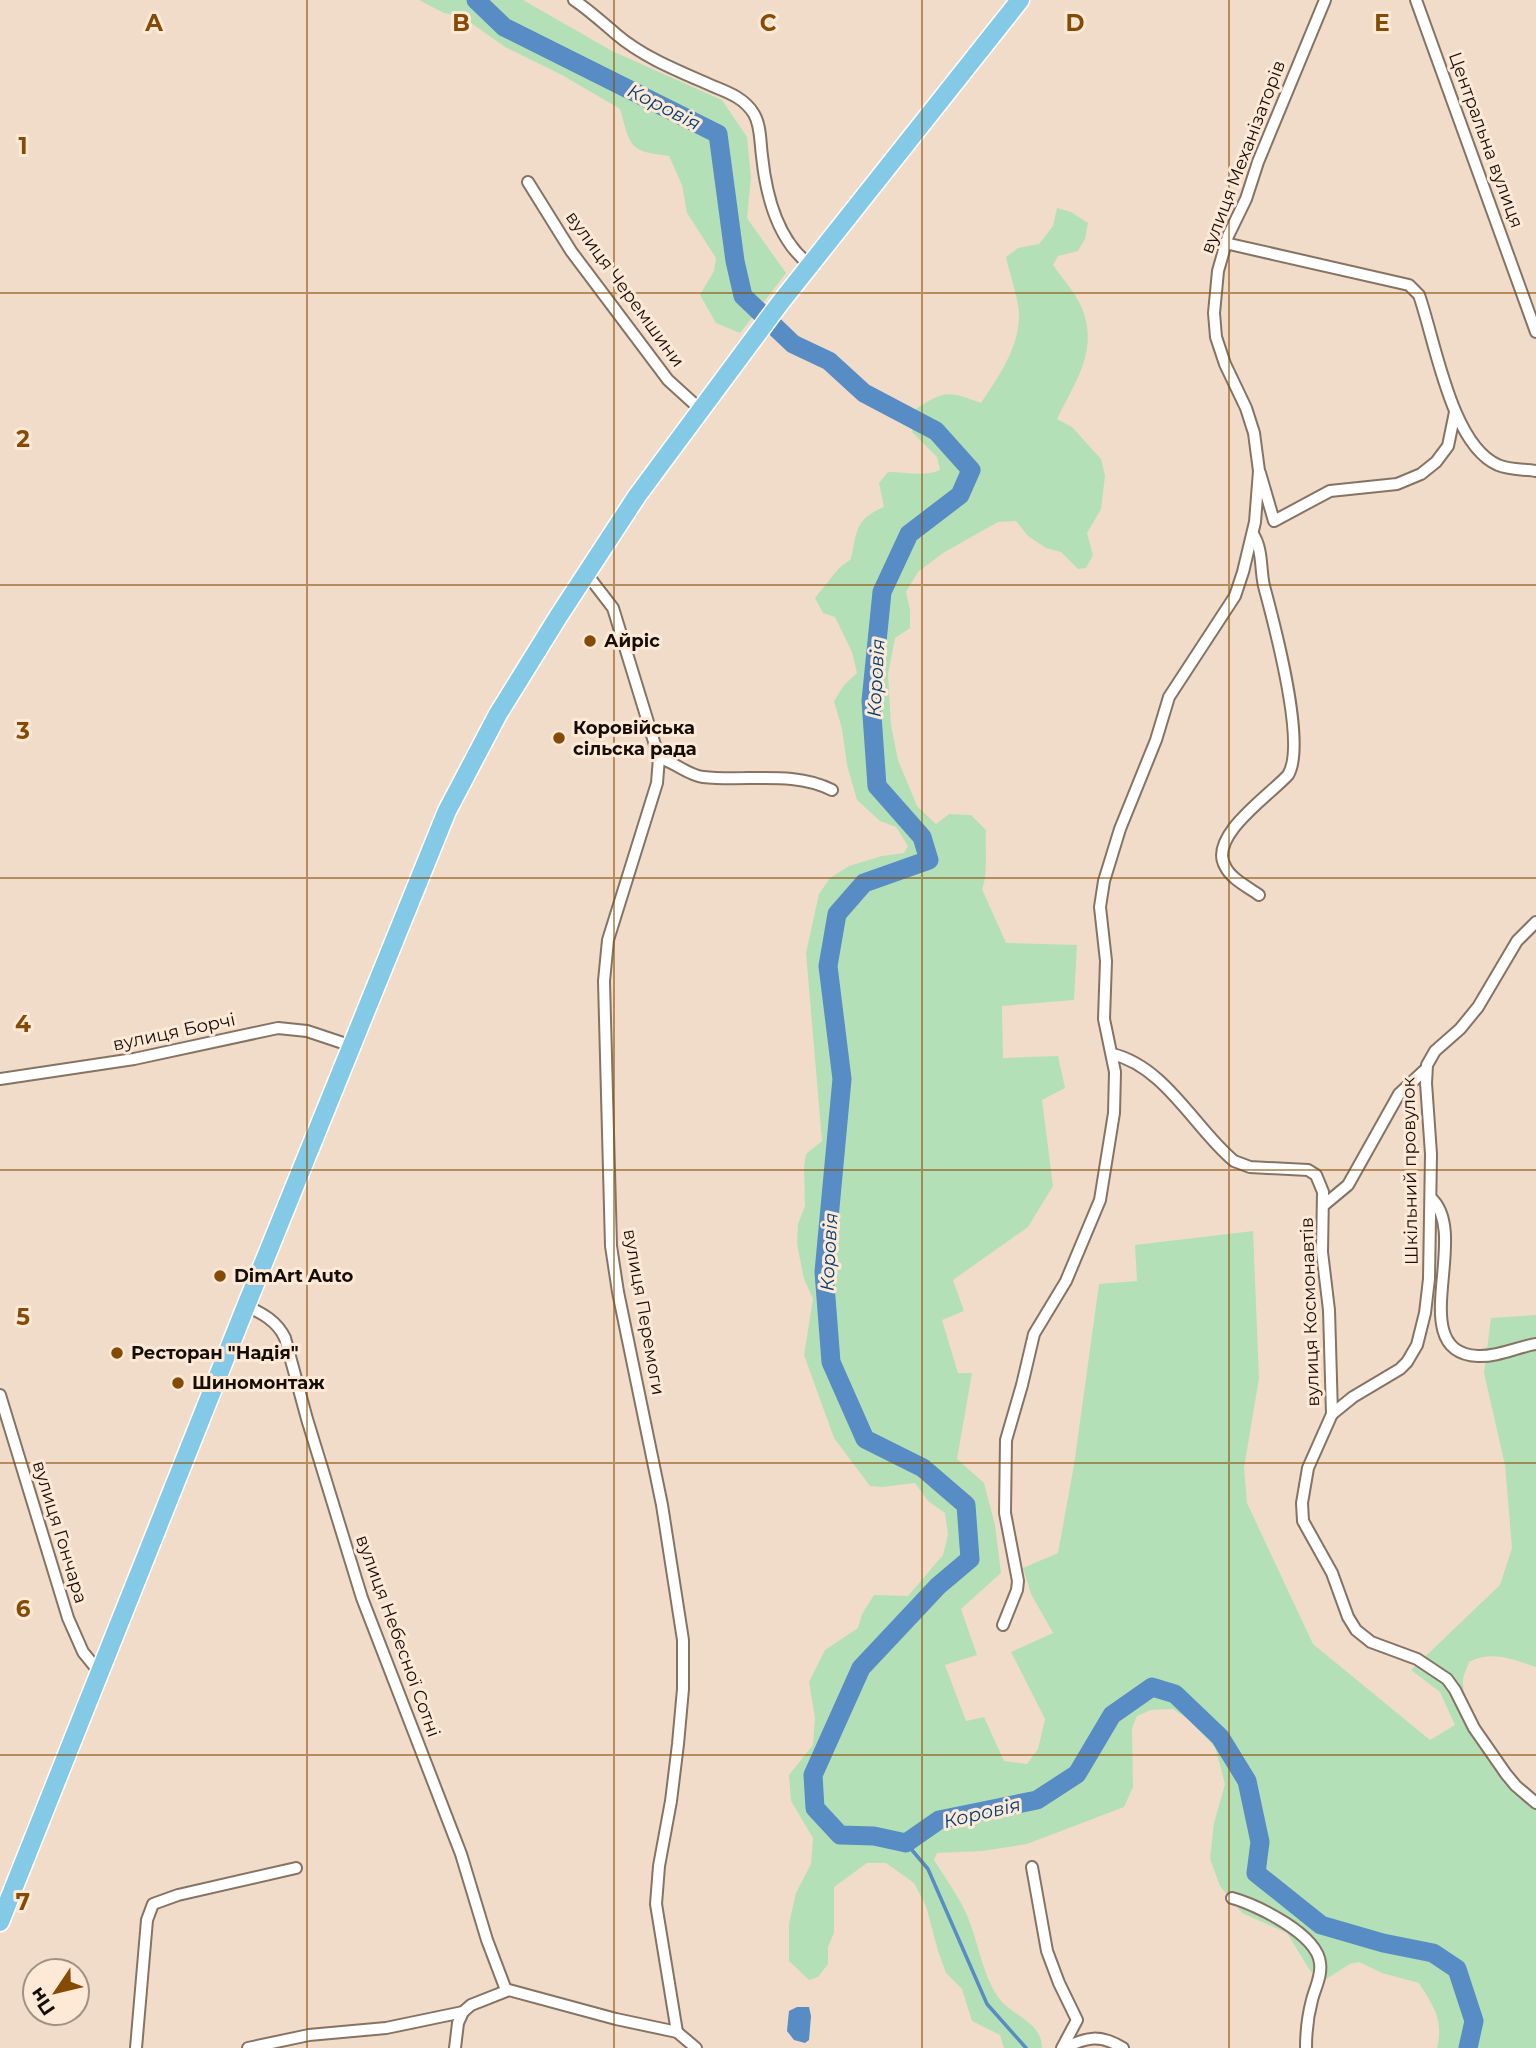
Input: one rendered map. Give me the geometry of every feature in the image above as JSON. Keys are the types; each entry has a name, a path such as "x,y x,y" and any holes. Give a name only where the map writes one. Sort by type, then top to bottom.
{"main road":[{"path":"0,1922 447,811 498,714 637,496 780,303 1020,0"}],"street":[{"path":"574,0 639,51 735,96 754,113 771,204 790,244 799,257 810,265"},
{"name":"вулиця Механізаторів","path":"1003,1625 1018,1581 1005,1513 1006,1440 1023,1385 1032,1339 1066,1281 1102,1195 1115,1102 1112,1054 1104,1019 1106,961 1100,907 1106,870 1159,732 1169,697 1235,596 1253,534 1259,471 1250,418 1225,364 1216,337 1216,288 1225,243 1246,199 1258,162 1325,0"},
{"name":"Центральна вулиця","path":"1416,0 1536,332"},
{"name":"вулиця Черемшини","path":"528,182 571,251 668,380 701,410"},
{"path":"1225,243 1396,280 1412,287 1421,303 1455,412 1464,430 1491,461 1504,467 1536,471"},
{"path":"1259,471 1266,488 1271,515 1274,521 1277,521 1329,491 1397,484 1421,474 1431,467 1447,446 1455,412"},
{"name":"вулиця Механізаторів","path":"1253,534 1259,547 1262,576 1285,674 1294,754 1288,775 1233,828 1223,848 1222,860 1229,872 1259,895"},
{"name":"вулиця Перемоги","path":"586,573 613,608 659,758 657,783 608,940 604,981 611,1246 662,1505 683,1640 678,1744 659,1866 656,1904 677,2032"},
{"path":"659,758 673,762 701,777 793,780 816,783 832,790"},
{"name":"Шкільний провулок","path":"1332,1414 1353,1397 1400,1369 1414,1351 1428,1288 1431,1138 1426,1069 1433,1054 1467,1021 1490,990 1517,942 1536,922"},
{"name":"вулиця Борчі","path":"0,1079 117,1063 278,1028 307,1031 352,1046"},
{"name":"вулиця Космонавтів","path":"1112,1054 1128,1060 1163,1084 1230,1158 1239,1164 1250,1167 1304,1169 1314,1173 1323,1192 1324,1205 1322,1252 1329,1310 1332,1414 1308,1468 1302,1516 1305,1525 1332,1573 1352,1624 1360,1635 1371,1642 1417,1659 1447,1679 1474,1728 1506,1774 1536,1803"},
{"path":"1324,1205 1348,1185 1399,1094 1426,1069"},
{"path":"1430,1198 1439,1209 1444,1236 1445,1269 1440,1313 1445,1338 1455,1348 1475,1356 1496,1355 1536,1344"},
{"name":"вулиця Небесної Сотні","path":"246,1306 263,1314 283,1334 362,1598 461,1854 487,1940 506,1990"},
{"name":"вулиця Гончара","path":"0,1395 68,1618 83,1652 100,1673"},
{"path":"1031,1867 1047,1951 1077,2020 1063,2048"},
{"path":"136,2048 146,1920 153,1904 178,1895 296,1868"},
{"path":"1232,1898 1271,1913 1303,1938 1320,1960 1320,1973 1311,2003 1307,2048"},
{"path":"248,2048 309,2035 396,2026 465,2010 506,1990 677,2032 696,2048"},
{"path":"456,2048 458,2023 465,2010"},
{"path":"1063,2048 1091,2037 1123,2048"}],"green space":[{"path":"419,0 523,0 612,51 722,100 747,137 751,177 747,218 786,273 740,333 716,323 700,295 714,271 716,258 687,213 682,185 669,156 646,152 633,145 620,109 562,75 505,47 464,18 444,13"},
{"path":"1057,208 1071,212 1088,223 1085,239 1078,251 1058,256 1053,265 1078,300 1086,322 1088,337 1083,365 1057,419 1072,427 1101,459 1105,476 1101,509 1087,533 1093,555 1086,568 1078,569 1061,552 1046,548 1028,536 1016,521 998,522 943,553 918,572 906,592 910,628 895,638 888,674 891,725 898,760 917,806 936,824 949,814 971,815 986,830 986,869 982,889 1006,943 1077,945 1074,1000 1002,1006 1003,1058 1058,1056 1065,1088 1042,1100 1053,1186 1028,1227 953,1280 964,1311 942,1320 958,1373 972,1373 957,1459 984,1483 995,1525 1001,1573 961,1609 977,1655 945,1665 966,1721 984,1717 1004,1761 1027,1764 1038,1749 1045,1719 1011,1652 1053,1633 1031,1594 1023,1568 1058,1553 1074,1465 1099,1284 1137,1281 1135,1245 1253,1231 1259,1378 1244,1468 1247,1503 1313,1644 1430,1740 1455,1725 1440,1692 1411,1670 1500,1585 1512,1548 1505,1465 1484,1373 1491,1318 1536,1315 1536,1667 1502,1657 1477,1658 1469,1662 1463,1681 1471,1716 1479,1731 1489,1746 1536,1798 1536,2048 1437,2048 1438,2021 1433,2006 1419,1983 1382,1973 1359,1962 1350,1964 1326,1979 1311,1972 1287,1933 1242,1913 1220,1886 1210,1859 1214,1823 1225,1784 1215,1747 1188,1719 1173,1709 1151,1710 1137,1716 1132,1728 1133,1787 1124,1807 1027,1844 982,1851 937,1853 934,1860 968,1917 993,1989 1004,2004 1037,2031 1042,2048 1004,2048 1000,2035 972,2021 962,1989 946,1973 926,1906 914,1883 886,1863 867,1863 834,1887 834,1933 828,1947 828,1964 818,1977 809,1980 789,1961 789,1924 796,1893 811,1864 813,1838 791,1801 789,1775 813,1745 815,1718 809,1682 825,1650 858,1628 862,1614 874,1595 908,1596 943,1555 948,1535 945,1513 928,1501 915,1483 870,1486 834,1438 804,1355 813,1299 804,1279 797,1244 798,1224 805,1206 806,1154 822,1141 806,953 819,894 830,878 849,866 882,856 904,853 908,846 896,827 880,821 857,800 834,701 844,685 857,673 852,652 835,617 823,613 815,598 839,568 851,559 856,533 862,521 884,507 879,483 888,472 921,474 940,470 937,457 912,432 916,409 947,394 981,403 994,383 1011,352 1018,329 1019,310 1006,257 1018,248 1039,244 1053,226"}],"water":[{"path":"797,2007 809,2007 811,2016 809,2040 805,2043 794,2040 787,2031 789,2011"}],"waterway":[{"name":"Коровія","path":"476,0 504,27 718,134 735,261 743,296 793,344 829,361 864,393 936,431 971,470 960,495 909,534 882,592 871,701 877,786 922,837 929,860 864,883 837,914 828,966 842,1079 824,1272 831,1362 865,1439 923,1468 966,1505 970,1559 938,1586 861,1668 813,1775 815,1808 840,1835 874,1836 906,1843 939,1820 1037,1800 1077,1774 1112,1715 1152,1687 1175,1694 1220,1737 1247,1781 1260,1842 1256,1873 1321,1925 1383,1943 1433,1953 1457,1969 1474,2021 1468,2048"},
{"path":"906,1843 928,1869 987,2004 1026,2048"}],"place":[{"name":"Айріс","path":"590,641"},
{"name":"Коровійська сільска рада","path":"559,738"},
{"name":"DimArt Auto","path":"220,1276"},
{"name":"Ресторан \"Надія\"","path":"117,1353"},
{"name":"Шиномонтаж","path":"178,1383"}]}
